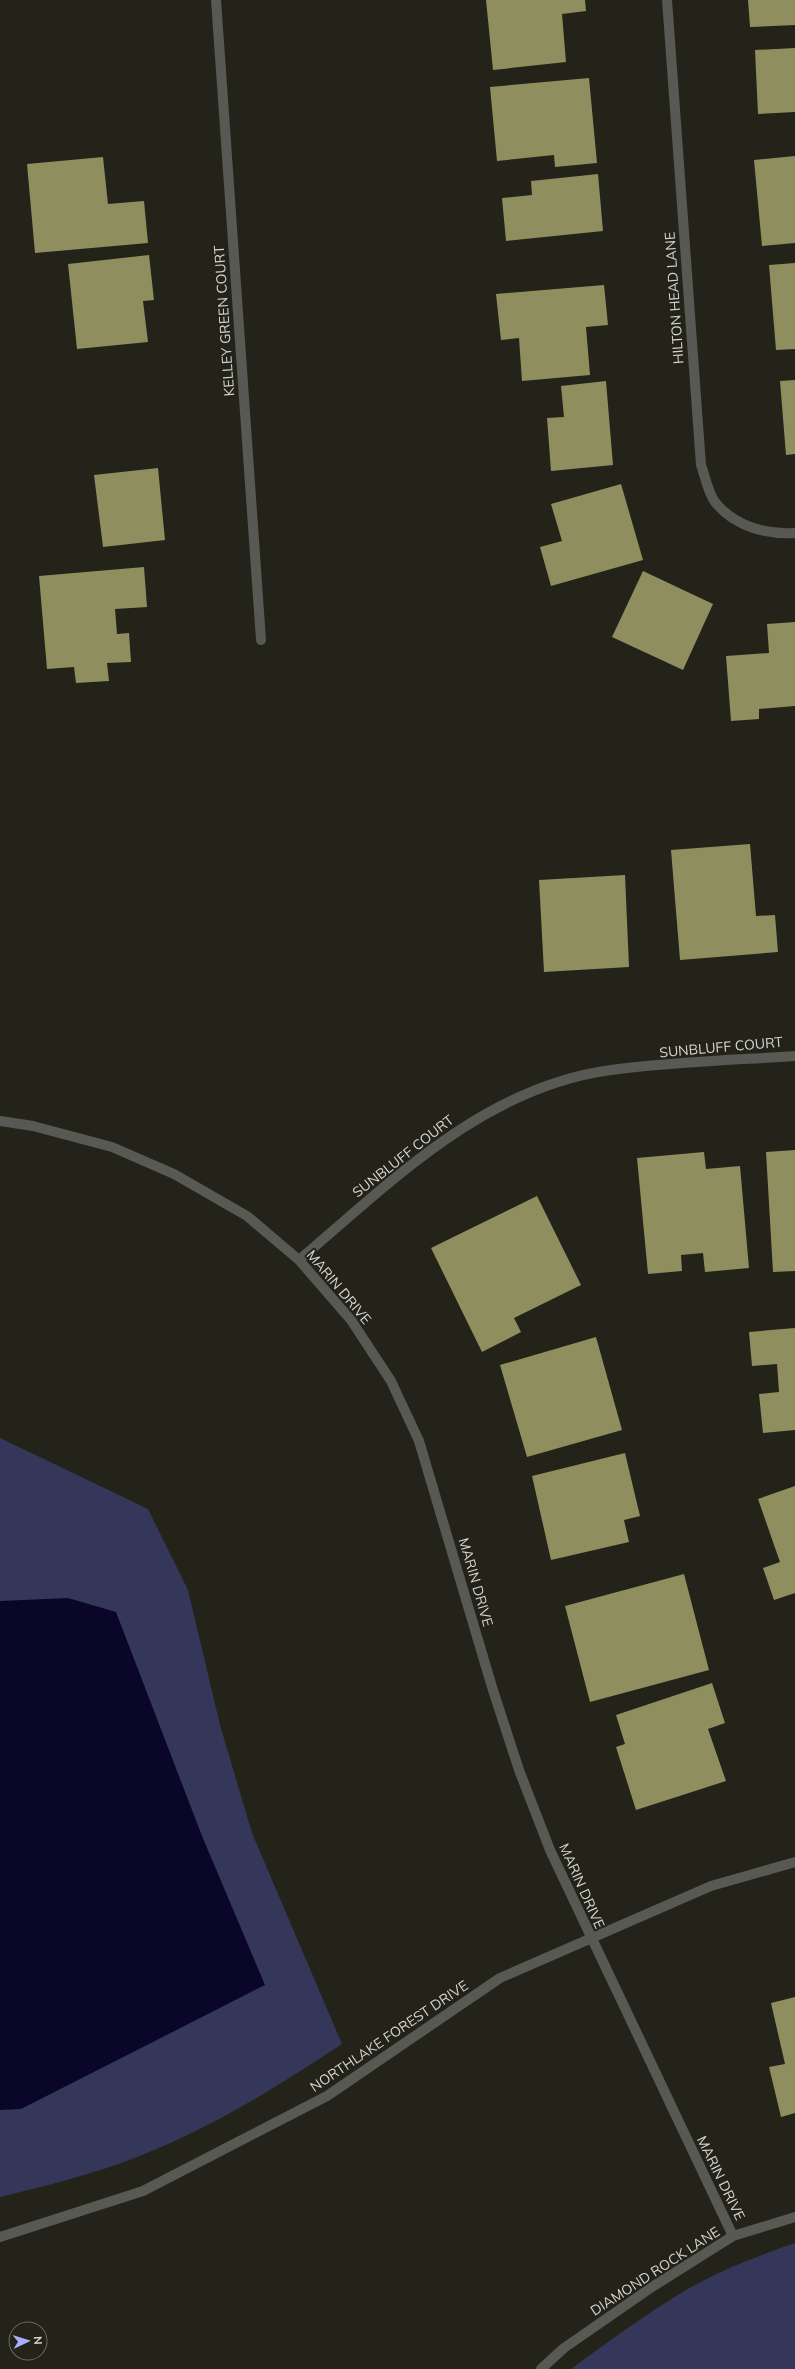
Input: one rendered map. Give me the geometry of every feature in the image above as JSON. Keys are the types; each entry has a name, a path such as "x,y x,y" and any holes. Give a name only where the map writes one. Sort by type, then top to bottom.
{"street":[{"name":"KELLEY GREEN COURT","path":"216,0 261,640"},
{"name":"HILTON HEAD LANE","path":"666,0 701,465 714,502 742,524 776,534 795,533"},
{"name":"SUNBLUFF COURT","path":"299,1260 422,1156 465,1125 514,1100 563,1081 610,1070 795,1056"},
{"name":"MARIN DRIVE","path":"0,1121 33,1126 112,1147 174,1174 247,1216 299,1260 351,1320 390,1381 419,1441 492,1686 519,1770 550,1850 590,1938 733,2236"},
{"name":"NORTHLAKE FOREST DRIVE","path":"0,2237 143,2191 327,2096 500,1978 711,1886 795,1862"},
{"name":"DIAMOND ROCK LANE","path":"541,2369 564,2348 652,2287 733,2236 795,2217"}],"shaded area":[{"path":"0,1438 148,1509 188,1590 220,1725 252,1833 342,2044 268,2091 191,2134 120,2163 52,2184 0,2197"},
{"path":"68,1598 116,1612 202,1836 265,1985 21,2109 0,2110 0,1601"},
{"path":"795,2243 795,2369 571,2369 642,2318 686,2290 753,2258"}],"building":[{"path":"486,0 585,0 586,11 562,14 566,62 493,70"},
{"path":"748,0 795,0 795,25 750,27"},
{"path":"795,48 795,112 758,114 755,50"},
{"path":"589,78 597,163 555,167 554,155 497,161 490,87"},
{"path":"795,156 795,243 762,246 754,160"},
{"path":"103,157 108,204 144,201 148,243 35,253 27,164"},
{"path":"598,174 603,231 506,241 502,198 532,195 531,181"},
{"path":"149,255 154,300 143,301 148,342 77,349 68,264"},
{"path":"795,263 795,349 776,350 769,265"},
{"path":"604,285 608,325 586,327 590,375 522,381 519,338 501,340 496,294"},
{"path":"795,380 795,454 786,455 780,381"},
{"path":"606,381 613,465 551,471 547,418 564,417 561,386"},
{"path":"158,468 165,540 103,547 94,475"},
{"path":"621,484 643,560 551,586 540,547 562,541 551,504"},
{"path":"144,567 147,607 115,609 117,634 129,633 131,662 107,663 109,681 76,683 74,667 47,669 39,576"},
{"path":"643,571 713,604 683,670 612,637"},
{"path":"795,622 795,706 759,709 759,719 731,721 726,656 769,653 767,624"},
{"path":"750,844 756,916 775,915 778,952 680,960 671,850"},
{"path":"625,875 629,967 544,972 539,880"},
{"path":"795,1150 795,1271 773,1272 766,1152"},
{"path":"704,1152 706,1169 740,1166 749,1268 705,1272 703,1253 681,1255 682,1271 648,1274 637,1158"},
{"path":"537,1196 581,1285 514,1318 521,1332 482,1352 431,1248"},
{"path":"795,1328 795,1430 763,1433 759,1394 779,1392 777,1364 752,1366 749,1332"},
{"path":"596,1337 622,1430 527,1457 500,1365"},
{"path":"625,1453 640,1516 624,1520 629,1542 551,1560 532,1476"},
{"path":"795,1486 795,1593 774,1600 763,1568 780,1562 758,1499"},
{"path":"684,1574 709,1670 590,1702 565,1606"},
{"path":"712,1683 725,1723 708,1729 726,1781 636,1810 616,1747 625,1744 616,1715"},
{"path":"795,1997 795,2113 781,2117 769,2067 785,2064 771,2003"}]}
